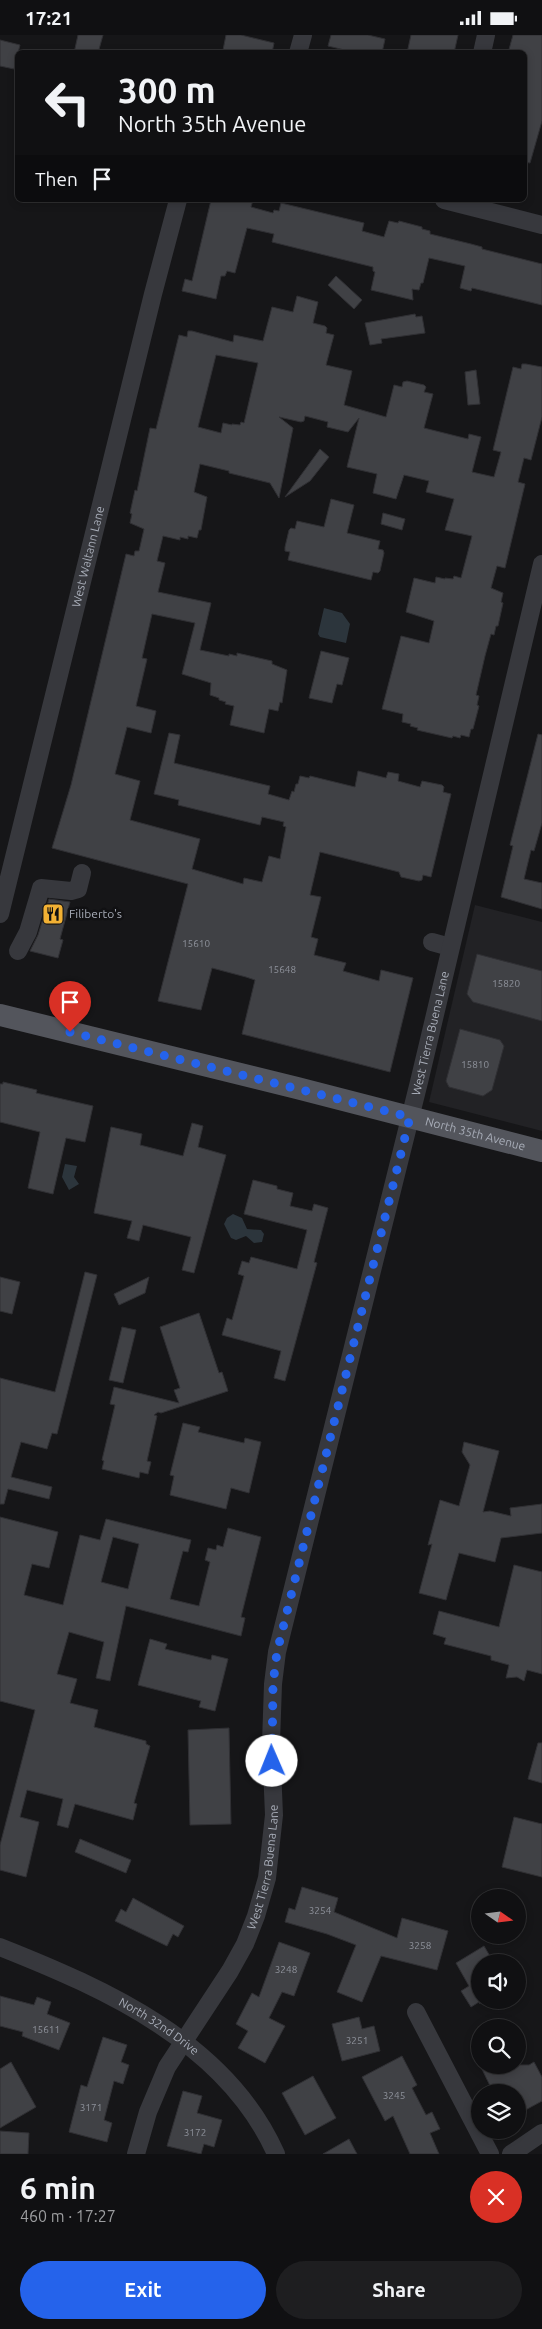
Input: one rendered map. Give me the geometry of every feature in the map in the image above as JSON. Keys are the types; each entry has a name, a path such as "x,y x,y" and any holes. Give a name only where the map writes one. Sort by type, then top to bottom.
{"main road":[{"name":"North 35th Avenue","path":"0,1015 542,1151"}],"street":[{"path":"299,50 303,35"},
{"path":"483,50 486,35"},
{"name":"West Waltann Lane","path":"0,915 153,294 177,202"},
{"path":"454,202 542,225"},
{"name":"West Tierra Buena Lane","path":"136,2154 148,2111 167,2067 185,2042 245,1944 256,1916 267,1878 274,1815 271,1743 273,1684 277,1652 410,1117 542,564"},
{"path":"18,951 28,932 41,888 71,891 80,881"},
{"path":"432,942 450,947"},
{"name":"North 32nd Drive","path":"0,1947 113,1997 185,2042 219,2072 246,2102 267,2134 276,2154"},
{"path":"416,2012 490,2154"},
{"path":"511,2154 542,2133"}],"shaded area":[{"path":"324,608 342,613 350,624 346,643 320,637 318,634"},
{"path":"475,905 542,922 542,1131 429,1102"},
{"path":"65,1164 77,1166 74,1177 79,1184 69,1190 62,1177"},
{"path":"233,1214 242,1218 247,1229 261,1230 264,1234 262,1242 254,1243 246,1236 236,1240 231,1238 224,1224 227,1218"}],"building":[{"path":"78,35 103,35 99,50 75,50"},
{"path":"226,35 241,35 274,43 273,50 223,50"},
{"path":"331,35 368,35 385,39 383,50 345,50 328,46"},
{"path":"411,35 458,35 455,50 408,50"},
{"path":"513,35 542,35 542,121 530,163 527,162 527,50 509,50"},
{"path":"0,40 20,45 19,50 15,50 14,69 0,66"},
{"path":"211,202 252,202 251,207 273,213 274,210 279,211 281,203 364,223 362,231 384,237 389,221 398,223 399,221 422,227 422,229 430,231 430,234 542,264 542,305 472,288 471,291 460,288 465,266 429,258 423,283 421,283 419,290 412,289 413,300 371,290 375,272 373,267 272,242 274,234 247,228 235,273 227,271 225,276 221,276 216,299 182,291 185,279 192,281"},
{"path":"336,276 362,300 354,309 328,285"},
{"path":"297,296 318,302 313,323 325,326 327,328 326,333 334,335 326,365 352,371 344,405 386,417 394,385 402,387 403,382 407,381 424,385 426,387 424,392 433,394 424,428 468,439 469,434 481,437 472,472 494,477 501,452 493,450 513,367 521,369 522,364 526,364 542,367 542,417 531,460 524,458 518,482 525,484 505,568 497,566 491,588 503,593 501,602 503,603 498,626 496,626 494,635 491,634 485,656 476,695 479,696 477,705 479,706 469,737 461,735 460,738 453,736 452,738 417,730 418,728 410,726 411,724 402,722 403,714 382,709 401,636 429,643 434,621 406,612 414,578 435,583 436,577 453,579 454,576 461,578 472,536 445,530 454,499 426,492 429,481 404,475 396,499 373,493 377,474 347,467 359,418 348,432 327,427 328,422 305,416 304,421 301,422 279,417 293,428 279,498 270,483 200,464 194,492 207,497 201,530 199,530 197,538 188,536 188,539 180,537 180,540 163,536 157,561 165,563 158,592 211,603 200,650 229,656 229,654 237,656 237,653 272,661 272,664 287,670 282,703 280,702 278,711 269,709 264,733 230,725 234,706 225,704 226,702 210,695 211,683 182,674 195,623 152,614 142,658 147,659 136,706 156,711 151,733 127,727 115,774 140,781 130,820 200,839 192,869 243,884 244,878 262,882 269,856 280,859 286,827 283,826 284,822 262,817 260,825 178,805 179,800 154,794 169,733 180,735 174,763 270,786 268,794 289,800 292,791 294,792 296,784 298,784 300,776 309,778 310,776 355,787 358,771 386,778 388,772 399,774 398,781 420,787 422,781 442,785 444,787 443,792 451,794 431,877 423,875 422,880 419,881 401,877 399,872 320,852 310,895 321,897 311,937 318,939 314,955 346,963 343,971 379,981 381,970 413,978 390,1072 242,1034 255,980 246,977 212,968 201,1010 158,1001 188,884 52,848 71,785 126,554 134,556 135,551 139,551 144,529 130,523 132,514 130,513 135,490 137,491 150,428 156,429 179,335 187,337 188,331 192,331 233,342 234,335 263,341 272,307 293,312","holes":["216,355 258,363 244,423 241,422 240,425 223,423 221,433 198,427"]},
{"path":"415,314 416,317 422,316 425,333 381,339 382,343 370,345 365,323"},
{"path":"476,370 480,404 468,405 465,372"},
{"path":"320,449 329,457 310,481 285,497"},
{"path":"331,499 354,505 347,533 380,541 378,549 383,550 384,553 380,571 378,573 373,572 371,580 288,560 290,552 285,551 285,547 289,530 291,528 295,529 297,521 324,527"},
{"path":"383,513 405,519 402,530 381,524"},
{"path":"321,651 349,658 342,685 337,684 332,703 309,698"},
{"path":"538,734 542,735 542,823 534,851 531,850 524,879 542,883 542,909 501,897 513,846 510,845"},
{"name":"Filiberto's","path":"49,899 70,902 60,939 63,940 58,958 30,951 38,935"},
{"path":"477,954 542,971 542,1021 473,1002 467,994"},
{"path":"460,1029 500,1040 504,1046 492,1090 483,1096 449,1087 446,1081"},
{"path":"3,1082 37,1090 36,1093 93,1106 85,1142 66,1138 53,1194 28,1188 40,1132 0,1122 0,1084 3,1084"},
{"path":"192,1123 203,1126 198,1147 226,1155 194,1273 182,1270 191,1237 143,1225 139,1241 127,1238 132,1221 94,1213 111,1127 142,1134 140,1145 183,1156"},
{"path":"253,1180 277,1186 277,1189 293,1193 290,1206 312,1211 314,1204 328,1208 314,1262 317,1263 285,1381 274,1378 281,1351 222,1335 227,1318 232,1320 244,1276 238,1274 242,1261 249,1263 251,1257 297,1269 307,1230 244,1214"},
{"path":"85,1272 97,1275 57,1434 52,1433 47,1449 21,1442 11,1477 52,1487 49,1499 8,1489 4,1504 0,1504 0,1378 55,1392"},
{"path":"0,1277 20,1282 12,1314 0,1311"},
{"path":"149,1277 145,1293 119,1305 114,1294"},
{"path":"199,1313 219,1373 222,1372 228,1391 161,1413 158,1412 154,1415 157,1416 147,1461 151,1462 148,1474 140,1472 139,1478 102,1469 104,1461 102,1460 115,1405 110,1404 114,1387 179,1403 174,1390 180,1388 160,1327"},
{"path":"122,1327 136,1330 123,1383 109,1380"},
{"path":"183,1423 200,1427 198,1432 244,1443 245,1438 261,1442 249,1493 231,1488 226,1509 170,1495 174,1476 170,1475"},
{"path":"464,1442 499,1451 483,1512 490,1511 511,1516 510,1508 542,1504 542,1533 501,1538 495,1562 459,1553 446,1600 419,1593 432,1544 428,1545 440,1500 459,1506 470,1465 462,1452"},
{"path":"0,1517 58,1532 49,1568 32,1564 24,1595 63,1605 80,1535 100,1540 106,1519 191,1540 188,1552 183,1551 170,1599 199,1606 210,1562 205,1560 208,1548 216,1550 217,1545 223,1547 228,1528 261,1537 241,1617 245,1618 241,1636 126,1606 110,1681 96,1678 104,1642 69,1632 57,1674 77,1679 70,1703 98,1710 94,1727 146,1741 146,1744 150,1746 134,1803 137,1804 133,1820 75,1804 68,1828 57,1825 63,1799 27,1790 20,1817 39,1822 26,1877 0,1870 0,1845 35,1710 0,1701","holes":["113,1537 139,1544 128,1589 101,1582"]},
{"path":"514,1565 542,1572 542,1674 527,1670 524,1681 517,1677 506,1678 509,1665 491,1660 491,1656 444,1644 446,1638 433,1634 439,1611 499,1627"},
{"path":"150,1639 167,1644 165,1649 211,1660 212,1655 228,1659 215,1711 199,1707 201,1701 138,1685"},
{"path":"229,1728 231,1824 190,1825 188,1730"},
{"path":"538,1743 542,1743 542,1783 528,1779"},
{"path":"514,1817 542,1824 542,1877 502,1867"},
{"path":"80,1839 131,1860 126,1873 75,1852"},
{"path":"302,1887 338,1898 334,1912 397,1938 402,1918 448,1931 437,1970 381,1956 362,2002 337,1992 356,1945 327,1934 285,1922 289,1908 295,1910"},
{"path":"133,1898 184,1926 178,1937 173,1934 167,1946 115,1921 121,1909 126,1912"},
{"path":"279,1942 310,1953 294,1996 282,1992 269,2018 285,2026 265,2063 238,2048 248,2031 236,2024 252,1993 259,1997"},
{"path":"484,1946 489,1954 471,1954 471,2007 461,1991 469,1986 456,1963"},
{"path":"0,1996 34,2005 37,1997 51,2002 47,2014 70,2023 59,2050 22,2036 23,2032 0,2026"},
{"path":"359,2017 362,2029 374,2026 380,2051 342,2061 332,2024"},
{"path":"103,2037 127,2045 121,2062 129,2065 123,2084 114,2081 104,2120 112,2123 107,2142 69,2132 81,2085 87,2087"},
{"path":"402,2056 417,2085 412,2088 426,2115 432,2112 440,2129 430,2133 439,2154 410,2154 393,2116 385,2121 362,2077"},
{"path":"11,2062 36,2107 0,2128 0,2069"},
{"path":"534,2062 542,2077 542,2101 526,2110 526,2084 489,2084 484,2074 526,2074 526,2065"},
{"path":"313,2076 336,2118 305,2135 282,2093"},
{"path":"183,2091 202,2096 197,2113 222,2120 214,2147 204,2144 201,2154 167,2146"},
{"path":"0,2131 29,2133 28,2154 0,2154"},
{"path":"349,2139 357,2154 323,2154"}],"place":[{"name":"Filiberto's","path":"53,914"}],"route":[{"path":"70,1032 410,1117 331,1442 277,1652 273,1684 272,1761"}]}
